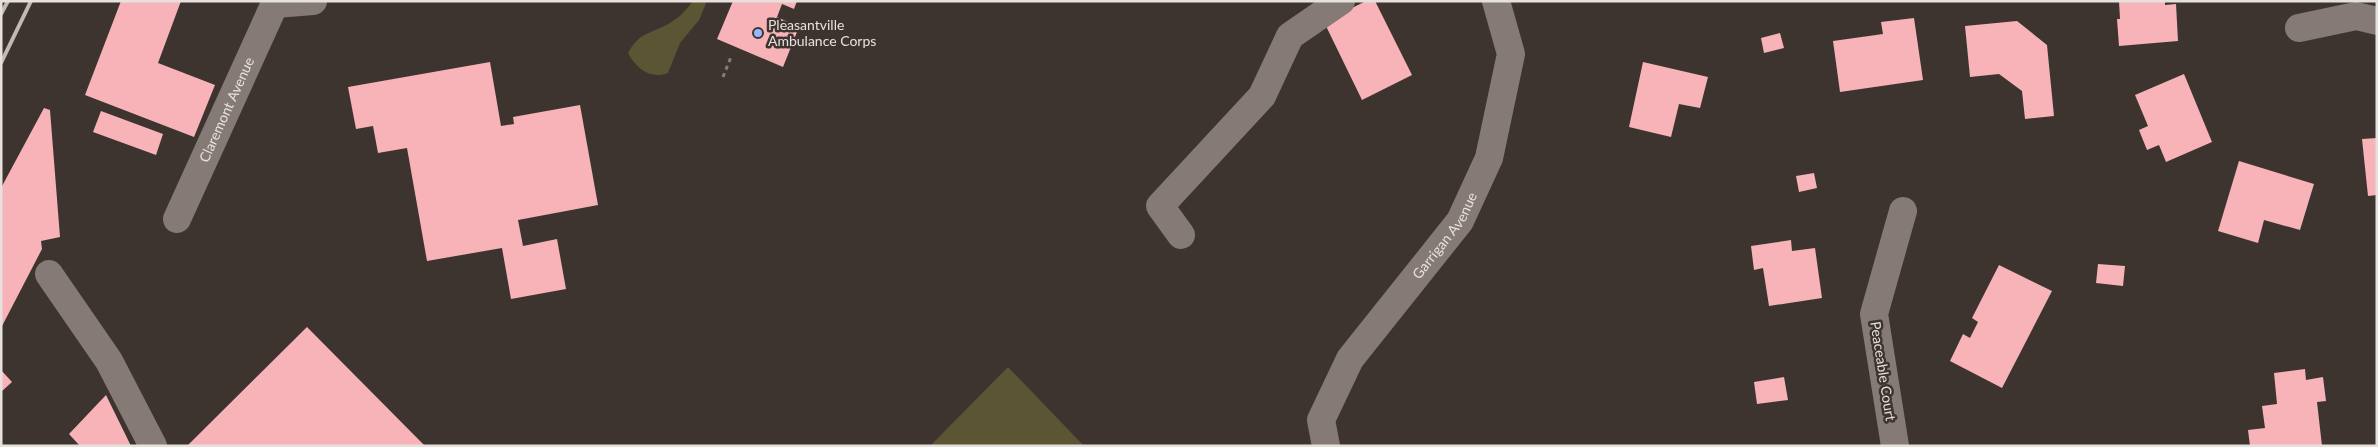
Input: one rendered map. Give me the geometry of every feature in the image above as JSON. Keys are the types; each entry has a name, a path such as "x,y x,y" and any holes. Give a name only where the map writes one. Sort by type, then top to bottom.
{"street":[{"path":"276,3 313,1"},
{"path":"1181,235 1160,206 1262,96 1290,36 1341,1"},
{"name":"Garrigan Avenue","path":"1326,446 1321,420 1350,359 1460,221 1489,158 1511,54 1496,1"},
{"name":"Claremont Avenue","path":"177,219 276,3"},
{"path":"2299,28 2356,16 2377,21"},
{"name":"Peaceable Court","path":"1895,446 1874,314 1903,211"},
{"path":"49,274 109,361 153,446"}],"path":[{"path":"722,77 731,57"}],"shaded area":[{"path":"693,1 707,1 699,20 680,43 668,73 655,75 639,68 628,53 633,45 643,36 676,19"},
{"path":"1008,367 1084,446 930,446"}],"building":[{"path":"121,1 181,1 158,63 215,85 194,137 85,95"},
{"name":"Pleasantville Ambulance Corps","path":"733,1 797,1 794,9 782,4 777,17 799,27 783,67 717,39"},
{"path":"1366,1 1375,1 1412,75 1362,100 1324,22"},
{"path":"2119,1 2165,1 2165,5 2176,4 2178,41 2119,46 2117,19 2120,19"},
{"path":"1914,18 1923,80 1840,92 1833,41 1883,34 1881,22"},
{"path":"2017,21 2047,45 2054,116 2025,119 2022,91 1999,74 1970,77 1965,26"},
{"path":"1780,33 1784,48 1764,53 1761,38"},
{"path":"490,62 501,126 514,124 513,117 580,105 598,205 518,220 523,246 557,239 566,289 511,299 502,248 427,261 407,148 378,153 373,126 356,129 348,87"},
{"path":"1643,62 1708,77 1700,108 1679,104 1671,137 1629,127"},
{"path":"2184,74 2212,142 2166,162 2159,145 2147,150 2139,130 2148,126 2135,95"},
{"path":"44,108 50,110 60,237 41,241 42,249 1,328 1,188"},
{"path":"101,111 163,134 156,155 93,132"},
{"path":"2377,138 2377,195 2368,196 2362,139"},
{"path":"2239,161 2314,184 2300,230 2264,220 2258,243 2218,231"},
{"path":"1814,173 1817,188 1799,192 1796,176"},
{"path":"1791,240 1792,251 1815,248 1822,298 1769,306 1763,268 1754,270 1751,246"},
{"path":"2098,264 2125,266 2123,286 2096,283"},
{"path":"1999,265 2052,291 2002,388 1950,361 1963,334 1970,338 1978,322 1972,318"},
{"path":"307,327 425,446 187,446"},
{"path":"2305,369 2306,380 2323,377 2326,401 2317,402 2322,446 2250,446 2248,430 2265,428 2262,406 2277,404 2274,373"},
{"path":"1,370 12,382 1,392"},
{"path":"1784,377 1788,400 1757,404 1754,382"},
{"path":"106,395 131,446 80,446 69,434"}],"railway":[{"path":"1,14 8,1"},
{"path":"1,63 31,1"}],"place":[{"name":"Pleasantville Ambulance Corps","path":"758,33"}]}
